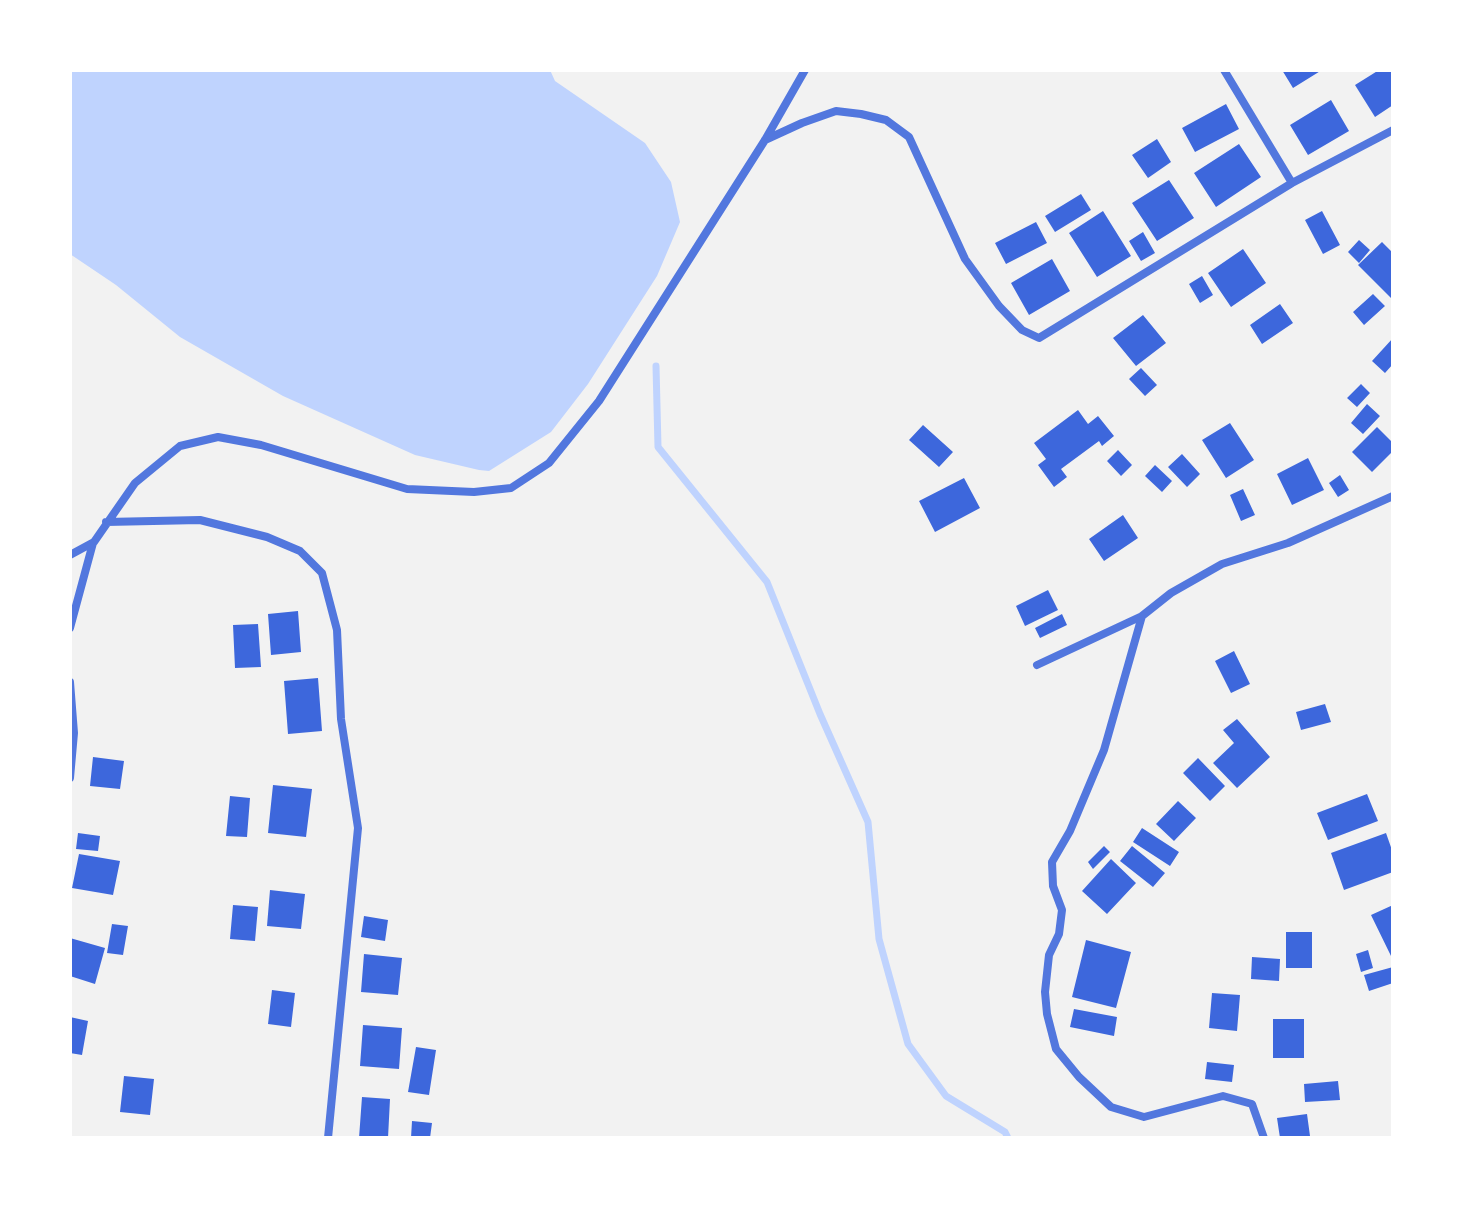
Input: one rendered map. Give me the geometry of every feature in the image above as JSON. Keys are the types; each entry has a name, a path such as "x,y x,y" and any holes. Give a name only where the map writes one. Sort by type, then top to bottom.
{"street":[{"path":"70,628 94,542 106,522 135,483 180,446 218,437 261,445 407,489 474,492 511,488 549,463 599,401 765,140 805,70"},
{"path":"1224,70 1292,183"},
{"path":"765,140 836,111 886,120 909,137 965,259 999,306 1022,330 1039,338 1292,183 1392,134"},
{"path":"1037,665 1142,616 1171,593 1222,564 1288,543 1393,496"},
{"path":"106,522 200,520 267,537 300,551 322,573 337,630 341,719 358,828 328,1138"},
{"path":"70,555 94,542"},
{"path":"1142,616 1104,750 1070,831 1052,862 1053,886 1062,910 1059,934 1049,955 1045,992 1047,1014 1056,1049 1079,1077 1111,1107 1144,1117 1223,1096 1252,1104 1264,1138"},
{"path":"70,682 74,733 70,778"}],"water":[{"path":"70,70 550,70 555,81 645,143 671,182 680,222 657,276 588,384 551,432 489,471 415,455 283,396 180,337 116,285 70,254"}],"building":[{"path":"1282,70 1322,70 1293,88"},
{"path":"1379,70 1393,70 1393,105 1375,117 1355,85"},
{"path":"1331,100 1349,131 1308,155 1290,125"},
{"path":"1226,104 1239,129 1195,152 1182,128"},
{"path":"1157,139 1171,162 1148,178 1132,155"},
{"path":"1239,144 1261,177 1216,207 1194,173"},
{"path":"1169,180 1194,218 1157,241 1132,203"},
{"path":"1081,194 1091,210 1055,232 1045,216"},
{"path":"1103,211 1131,256 1097,277 1069,233"},
{"path":"1322,211 1340,245 1323,254 1305,220"},
{"path":"1036,222 1047,243 1006,264 995,243"},
{"path":"1143,232 1155,253 1141,261 1129,241"},
{"path":"1359,240 1370,250 1359,263 1348,252"},
{"path":"1382,242 1393,253 1393,300 1358,265"},
{"path":"1243,249 1266,283 1231,307 1208,273"},
{"path":"1052,259 1070,291 1029,315 1011,283"},
{"path":"1202,276 1213,295 1200,303 1189,284"},
{"path":"1373,294 1385,306 1364,325 1353,312"},
{"path":"1280,304 1293,323 1262,344 1250,325"},
{"path":"1143,315 1166,343 1136,366 1113,338"},
{"path":"1393,338 1393,364 1385,373 1372,361"},
{"path":"1141,368 1157,385 1145,396 1129,379"},
{"path":"1361,384 1370,393 1357,407 1347,398"},
{"path":"1367,404 1380,416 1363,434 1351,423"},
{"path":"1078,410 1088,424 1098,416 1114,436 1102,446 1099,441 1061,469 1067,477 1054,487 1038,465 1046,459 1034,443"},
{"path":"1230,423 1254,460 1226,478 1202,440"},
{"path":"923,425 953,452 939,467 909,440"},
{"path":"1377,427 1393,443 1393,451 1372,472 1352,452"},
{"path":"1118,450 1132,465 1121,476 1107,461"},
{"path":"1182,454 1200,474 1187,487 1168,467"},
{"path":"1308,458 1324,490 1292,505 1277,474"},
{"path":"1155,465 1172,481 1162,492 1145,476"},
{"path":"1340,475 1349,490 1338,497 1329,483"},
{"path":"964,478 980,508 935,532 919,501"},
{"path":"1243,489 1255,515 1241,521 1230,495"},
{"path":"1123,515 1138,538 1104,561 1089,539"},
{"path":"1048,590 1058,610 1025,626 1016,606"},
{"path":"298,611 301,652 271,655 268,614"},
{"path":"1062,614 1067,625 1040,638 1035,628"},
{"path":"258,624 261,667 235,668 233,625"},
{"path":"1234,651 1250,684 1231,693 1215,661"},
{"path":"318,678 322,731 288,734 284,681"},
{"path":"1325,704 1331,722 1301,730 1296,712"},
{"path":"1237,719 1270,757 1237,788 1213,763 1234,743 1223,730"},
{"path":"93,757 124,761 120,789 90,786"},
{"path":"1198,758 1225,786 1210,801 1183,773"},
{"path":"273,785 312,789 306,837 268,833"},
{"path":"1367,794 1378,821 1328,840 1317,813"},
{"path":"230,796 250,798 247,837 226,836"},
{"path":"1178,801 1196,818 1174,841 1156,824"},
{"path":"1142,828 1179,852 1170,866 1133,842"},
{"path":"78,833 100,836 98,851 76,849"},
{"path":"1386,833 1393,853 1393,872 1344,890 1331,853"},
{"path":"1104,846 1110,852 1093,869 1088,862"},
{"path":"1132,846 1165,873 1153,887 1120,861"},
{"path":"79,854 120,861 113,895 72,888"},
{"path":"1111,859 1136,883 1107,914 1082,891"},
{"path":"270,890 305,894 301,929 267,926"},
{"path":"233,905 258,907 255,941 230,939"},
{"path":"1393,905 1393,955 1391,956 1371,915"},
{"path":"364,916 388,920 385,941 361,937"},
{"path":"112,924 128,926 123,955 107,953"},
{"path":"1286,932 1312,932 1312,968 1286,968"},
{"path":"70,938 105,948 95,984 70,976"},
{"path":"1086,940 1131,952 1116,1008 1072,997"},
{"path":"1368,950 1373,968 1361,972 1356,954"},
{"path":"364,954 402,958 398,995 361,992"},
{"path":"1252,957 1280,959 1279,981 1251,979"},
{"path":"1393,967 1393,983 1369,991 1364,975"},
{"path":"272,990 295,993 291,1027 268,1024"},
{"path":"1212,993 1240,995 1237,1031 1209,1028"},
{"path":"1074,1009 1117,1017 1114,1036 1070,1027"},
{"path":"70,1017 88,1021 82,1055 70,1053"},
{"path":"1273,1019 1304,1019 1304,1058 1273,1058"},
{"path":"363,1025 402,1028 399,1069 360,1066"},
{"path":"416,1047 436,1050 429,1095 408,1092"},
{"path":"1207,1062 1234,1065 1232,1082 1205,1079"},
{"path":"124,1076 154,1079 150,1115 120,1112"},
{"path":"1338,1081 1340,1100 1305,1102 1304,1084"},
{"path":"362,1097 390,1099 388,1138 359,1138"},
{"path":"1307,1114 1310,1136 1280,1138 1277,1118"},
{"path":"412,1121 432,1123 430,1138 411,1138"}],"waterway":[{"path":"656,366 658,447 767,582 868,822 879,939 908,1044 946,1096 1005,1132 1008,1138"}]}
